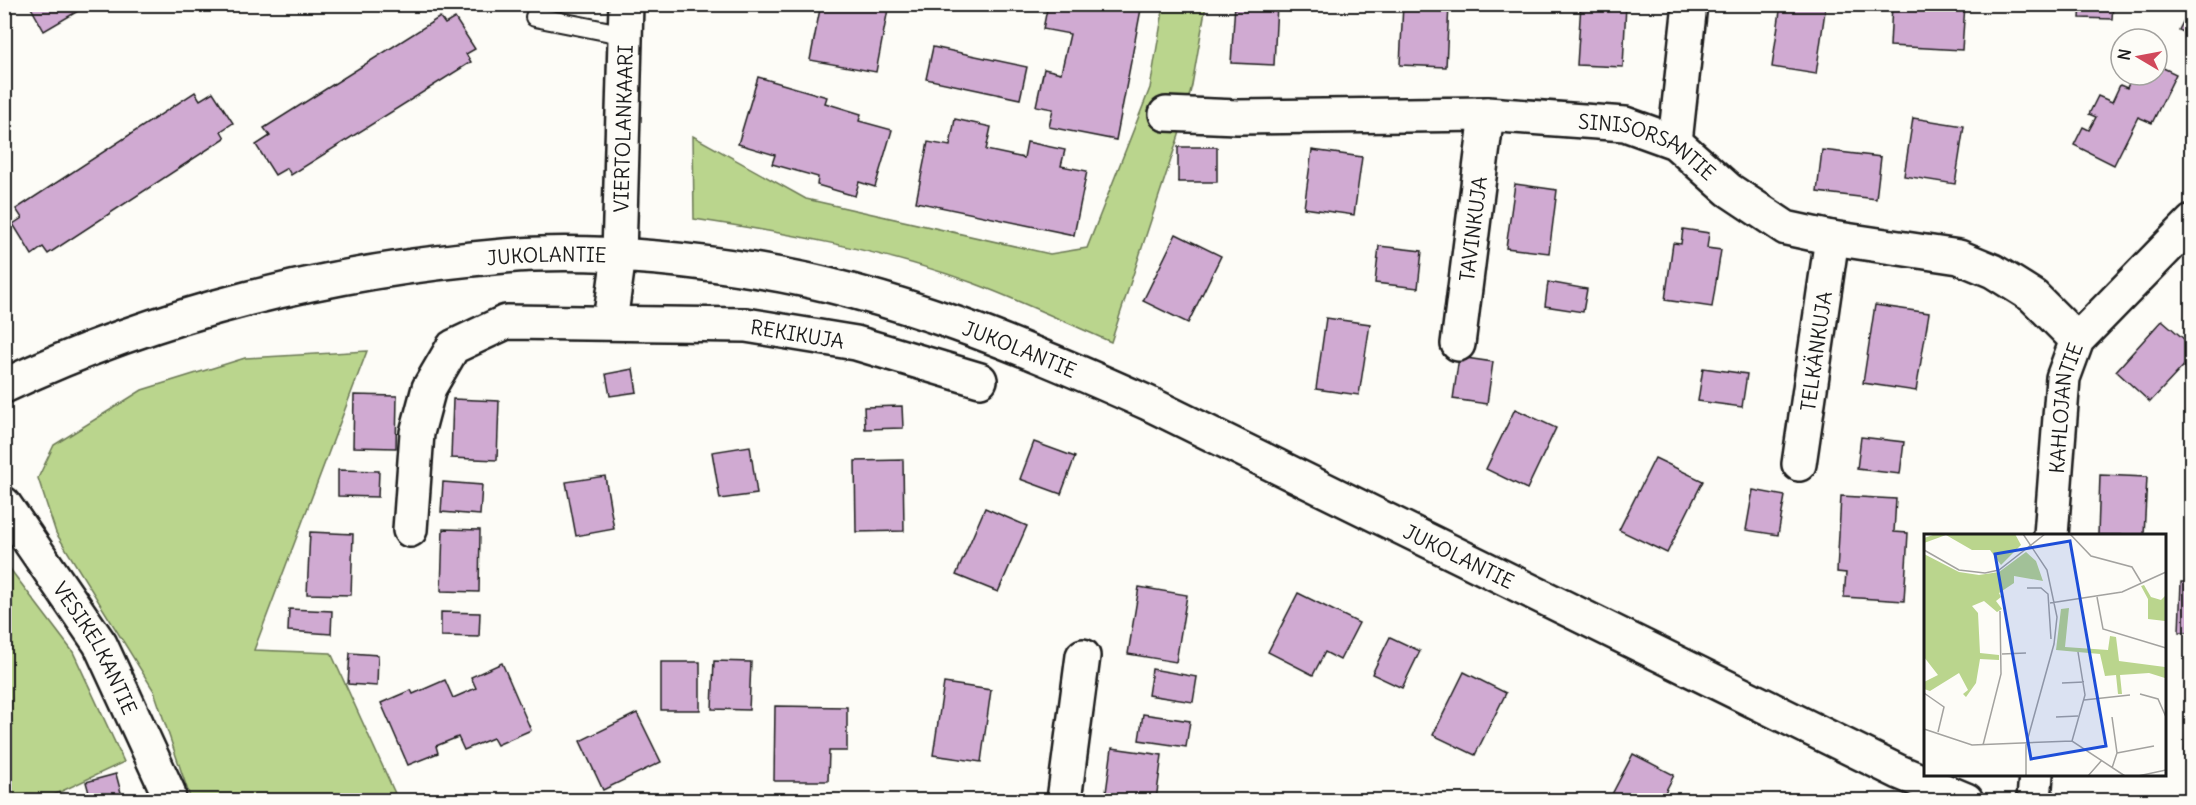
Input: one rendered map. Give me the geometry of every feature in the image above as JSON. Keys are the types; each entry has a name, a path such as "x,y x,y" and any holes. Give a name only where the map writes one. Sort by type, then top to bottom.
{"street":[{"path":"1675,142 1690,4"},
{"name":"VIERTOLANKAARI","path":"619,255 626,20"},
{"name":"SINISORSANTIE","path":"1166,114 1237,117 1487,114 1625,124 1675,142 1729,190 1786,228 1832,238 1959,257 1993,270 2033,296 2077,340"},
{"name":"TAVINKUJA","path":"1458,345 1487,114"},
{"name":"KAHLOJANTIE","path":"2051,534 2063,378 2077,340 2192,222"},
{"name":"TELKÄNKUJA","path":"1799,464 1832,238"},
{"name":"JUKOLANTIE","path":"4,386 114,340 255,295 398,268 506,255 619,255 760,272 880,300 1042,355 1148,403 1899,772 1966,801"},
{"path":"610,322 619,255"},
{"name":"REKIKUJA","path":"410,530 417,433 429,388 453,347 506,322 746,325 856,344 980,380"},
{"name":"VESIKELKANTIE","path":"4,504 100,644 132,710 168,792 169,801"},
{"path":"1064,801 1083,656"},
{"path":"2034,801 2036,775"}],"lane":[{"path":"535,18 626,20"}],"green space":[{"path":"1164,5 1206,5 1192,85 1180,132 1111,342 1025,304 939,271 835,244 694,219 693,136 806,199 1050,254 1087,248 1150,88"},
{"path":"367,351 254,650 331,653 398,800 191,800 154,691 56,533 38,478 54,445 142,390 245,358"},
{"path":"4,561 73,652 124,762 43,800 5,800"}],"building":[{"path":"29,4 90,4 44,31"},
{"path":"821,4 889,4 876,72 810,60"},
{"path":"1048,4 1142,4 1116,140 1049,127 1053,109 1036,106 1044,69 1061,73 1070,34 1043,29"},
{"path":"1235,4 1277,4 1274,65 1231,63"},
{"path":"1403,4 1449,4 1446,67 1400,65"},
{"path":"1581,4 1626,4 1623,67 1577,65"},
{"path":"1781,4 1826,4 1816,74 1772,67"},
{"path":"1892,4 1965,4 1962,50 1890,46"},
{"path":"2081,4 2113,4 2112,19 2080,18"},
{"path":"2188,12 2192,13 2192,36 2179,30"},
{"path":"440,17 445,24 455,18 475,49 466,54 471,62 291,175 287,168 275,175 256,145 270,136 264,128"},
{"path":"933,47 1027,67 1020,99 926,79"},
{"path":"2169,71 2176,74 2152,123 2138,117 2114,165 2074,145 2083,127 2089,130 2096,117 2089,114 2098,96 2112,102 2119,87 2169,87"},
{"path":"758,77 827,97 825,103 861,114 859,121 892,130 875,187 859,182 855,196 817,185 818,177 772,164 775,155 738,144"},
{"path":"195,92 200,100 213,92 233,123 221,131 225,138 48,254 43,247 32,255 13,224 22,218 16,209"},
{"path":"1913,118 1964,126 1955,184 1904,176"},
{"path":"955,119 991,127 986,150 1024,158 1027,142 1065,150 1061,166 1087,171 1074,235 916,202 928,142 950,146"},
{"path":"1178,147 1217,147 1217,182 1178,182"},
{"path":"1312,150 1362,157 1354,215 1304,208"},
{"path":"1822,150 1881,157 1876,199 1817,192"},
{"path":"1515,184 1557,190 1549,253 1506,248"},
{"path":"1683,229 1709,233 1707,248 1721,250 1712,307 1665,300 1673,243 1681,244"},
{"path":"1176,234 1221,256 1188,323 1143,301"},
{"path":"1379,246 1422,251 1418,288 1375,283"},
{"path":"1548,282 1587,289 1583,312 1545,306"},
{"path":"1875,305 1929,313 1916,391 1863,383"},
{"path":"1326,318 1370,324 1359,395 1316,389"},
{"path":"2162,320 2192,346 2192,357 2150,402 2116,371"},
{"path":"1459,357 1493,362 1487,404 1453,399"},
{"path":"1703,368 1747,374 1742,407 1698,401"},
{"path":"633,369 637,392 610,396 606,374"},
{"path":"354,395 397,396 396,448 353,447"},
{"path":"453,399 499,401 497,460 451,458"},
{"path":"902,406 903,428 865,429 864,407"},
{"path":"1515,409 1556,428 1527,489 1486,469"},
{"path":"1861,437 1904,442 1900,474 1857,469"},
{"path":"1034,442 1075,457 1061,494 1020,479"},
{"path":"750,446 757,494 720,499 712,452"},
{"path":"1655,458 1703,481 1667,553 1619,530"},
{"path":"903,460 904,531 856,532 855,461"},
{"path":"338,470 379,471 378,497 338,496"},
{"path":"2100,475 2147,477 2144,534 2098,534"},
{"path":"605,476 614,529 576,536 566,482"},
{"path":"443,482 482,485 480,515 441,512"},
{"path":"1753,490 1785,496 1778,535 1746,530"},
{"path":"1841,496 1896,499 1894,532 1908,533 1904,601 1844,597 1846,573 1837,572"},
{"path":"985,508 1027,526 998,592 956,575"},
{"path":"443,529 480,530 479,592 441,591"},
{"path":"310,532 353,534 351,595 307,594"},
{"path":"2181,582 2192,582 2192,632 2179,632"},
{"path":"1139,587 1187,595 1176,662 1128,654"},
{"path":"1298,593 1359,623 1340,660 1325,652 1313,675 1268,652"},
{"path":"289,609 332,611 331,634 288,631"},
{"path":"441,612 480,613 479,637 441,636"},
{"path":"1390,637 1420,651 1402,688 1372,674"},
{"path":"350,653 378,655 377,686 348,684"},
{"path":"714,661 751,662 749,710 712,709"},
{"path":"661,662 700,662 700,710 661,710"},
{"path":"502,663 531,730 497,745 493,738 464,750 458,737 436,746 438,753 408,765 381,703 411,690 413,694 445,680 453,698 476,688 471,677"},
{"path":"1152,669 1197,677 1193,702 1148,695"},
{"path":"1464,672 1506,693 1475,755 1433,735"},
{"path":"944,683 991,690 981,762 933,755"},
{"path":"775,706 847,707 847,751 829,751 828,781 774,781"},
{"path":"2187,712 2192,712 2192,756 2185,756"},
{"path":"637,713 661,762 603,790 580,741"},
{"path":"1143,714 1190,721 1186,747 1139,740"},
{"path":"1112,748 1162,755 1156,800 1105,800"},
{"path":"1633,754 1674,775 1661,800 1609,800"},
{"path":"116,774 123,800 91,800 86,782"},
{"path":"935,796 976,800 935,800"}]}
